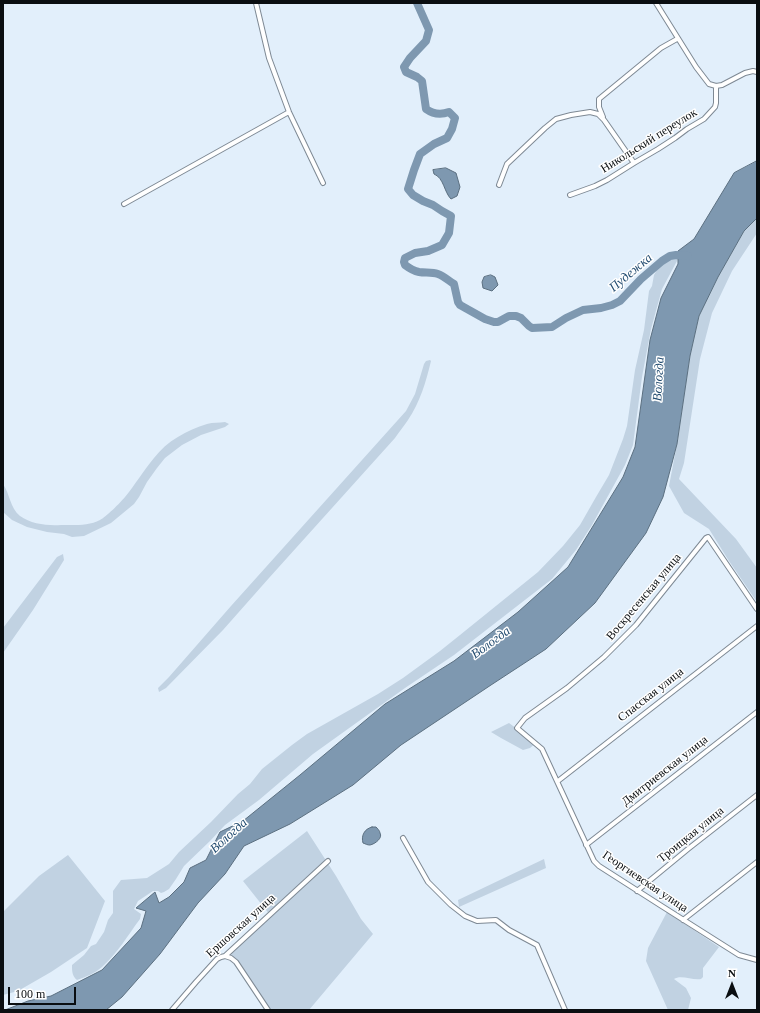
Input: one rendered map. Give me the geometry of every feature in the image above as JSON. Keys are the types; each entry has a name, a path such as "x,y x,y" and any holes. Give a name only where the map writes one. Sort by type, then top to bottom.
{"street":[{"path":"256,3 269,58 289,112 323,183"},
{"path":"656,3 677,38 704,78 710,84 716,86 722,85 745,73 753,71 757,72"},
{"path":"604,120 599,107 599,99 661,48 677,38"},
{"name":"Никольский переулок","path":"570,196 607,180 704,119 715,107 716,86"},
{"path":"124,204 289,112"},
{"path":"499,185 508,164 544,128 556,119 571,115 590,112 598,114 604,120 634,163"},
{"name":"Воскресенская улица","path":"517,728 525,718 567,688 604,657 636,625 708,537 757,609"},
{"name":"Спасская улица","path":"558,781 757,626"},
{"name":"Дмитриевская улица","path":"586,845 757,712"},
{"name":"Георгиевская улица","path":"517,728 542,749 558,781 586,845 594,861 599,866 739,955 757,960"},
{"name":"Троицкая улица","path":"637,891 757,795"},
{"path":"403,838 428,882 465,916 477,920 496,920 509,930 537,945 565,1010"},
{"name":"Ершовская улица","path":"172,1010 221,956 225,956 328,861"},
{"path":"683,920 757,862"},
{"path":"225,956 236,962 268,1010"}],"shaded area":[{"path":"757,218 757,233 732,271 712,313 700,359 684,463 679,479 736,539 757,568 757,602 709,529 684,513 669,486 690,356 699,316 718,277 744,231"},
{"path":"675,257 678,259 662,289 651,329 642,377 633,445 625,465 592,525 576,550 552,579 454,655 313,754 259,800 225,825 184,866 169,889 161,893 158,891 153,891 138,901 134,909 141,914 140,919 117,950 99,969 90,975 77,980 73,975 72,965 84,955 91,946 96,944 104,932 108,920 113,913 113,891 121,880 147,878 169,864 179,852 250,784 262,769 307,734 378,694 440,651 538,572 563,546 580,525 609,475 623,439 627,426 635,370 644,330 649,291 658,268 671,258"},
{"path":"430,360 427,377 419,399 408,420 395,438 223,630 166,688 159,692 158,688 406,411 415,394 424,364 426,361"},
{"path":"225,422 229,424 225,427 201,435 182,445 165,458 147,482 134,504 111,523 84,536 72,537 27,527 12,520 3,512 3,484 14,509 24,519 45,525 81,525 96,522 106,516 120,503 154,458 171,441 200,426"},
{"path":"63,554 64,560 33,610 3,653 3,628 57,557"},
{"path":"509,723 536,743 530,748 523,750 491,732"},
{"path":"307,831 361,919 373,934 309,1010 270,1010 230,953 270,915 243,881"},
{"path":"68,855 105,901 87,948 51,972 18,991 3,995 3,912 39,876"},
{"path":"544,859 546,868 459,907 458,900"},
{"path":"667,912 719,947 703,968 703,977 701,979 680,977 674,979 686,988 691,998 688,1010 668,1010 646,961 648,948"}],"water":[{"name":"Вологда","path":"757,161 757,218 744,231 718,277 699,316 690,356 677,444 663,497 646,533 595,603 546,649 401,745 353,785 290,824 244,846 225,874 198,903 160,954 122,997 106,1010 5,1010 28,1001 51,996 102,970 141,928 146,911 136,908 155,892 159,903 169,897 184,882 190,868 206,860 220,832 243,821 385,704 454,661 518,612 568,567 623,477 635,447 650,340 661,298 678,264 678,251 694,239 734,173"},
{"path":"446,168 456,173 460,187 457,196 451,199 442,182 434,174 433,170"},
{"path":"491,275 495,277 498,285 492,291 483,288 482,282 484,277"},
{"path":"376,827 381,835 376,842 367,845 363,843 362,838 367,829"}],"waterway":[{"name":"Пудежка","path":"417,3 429,30 426,41 410,58 404,67 406,72 422,81 426,109 437,114 449,112 455,118 452,129 447,138 434,144 420,154 408,189 413,195 451,216 449,233 442,245 428,251 415,253 405,258 405,265 417,272 436,273 444,277 454,284 460,305 485,319 498,322 509,316 516,316 521,318 532,328 552,327 583,310 612,305 620,301 641,279 662,261 670,256 688,256"}]}
